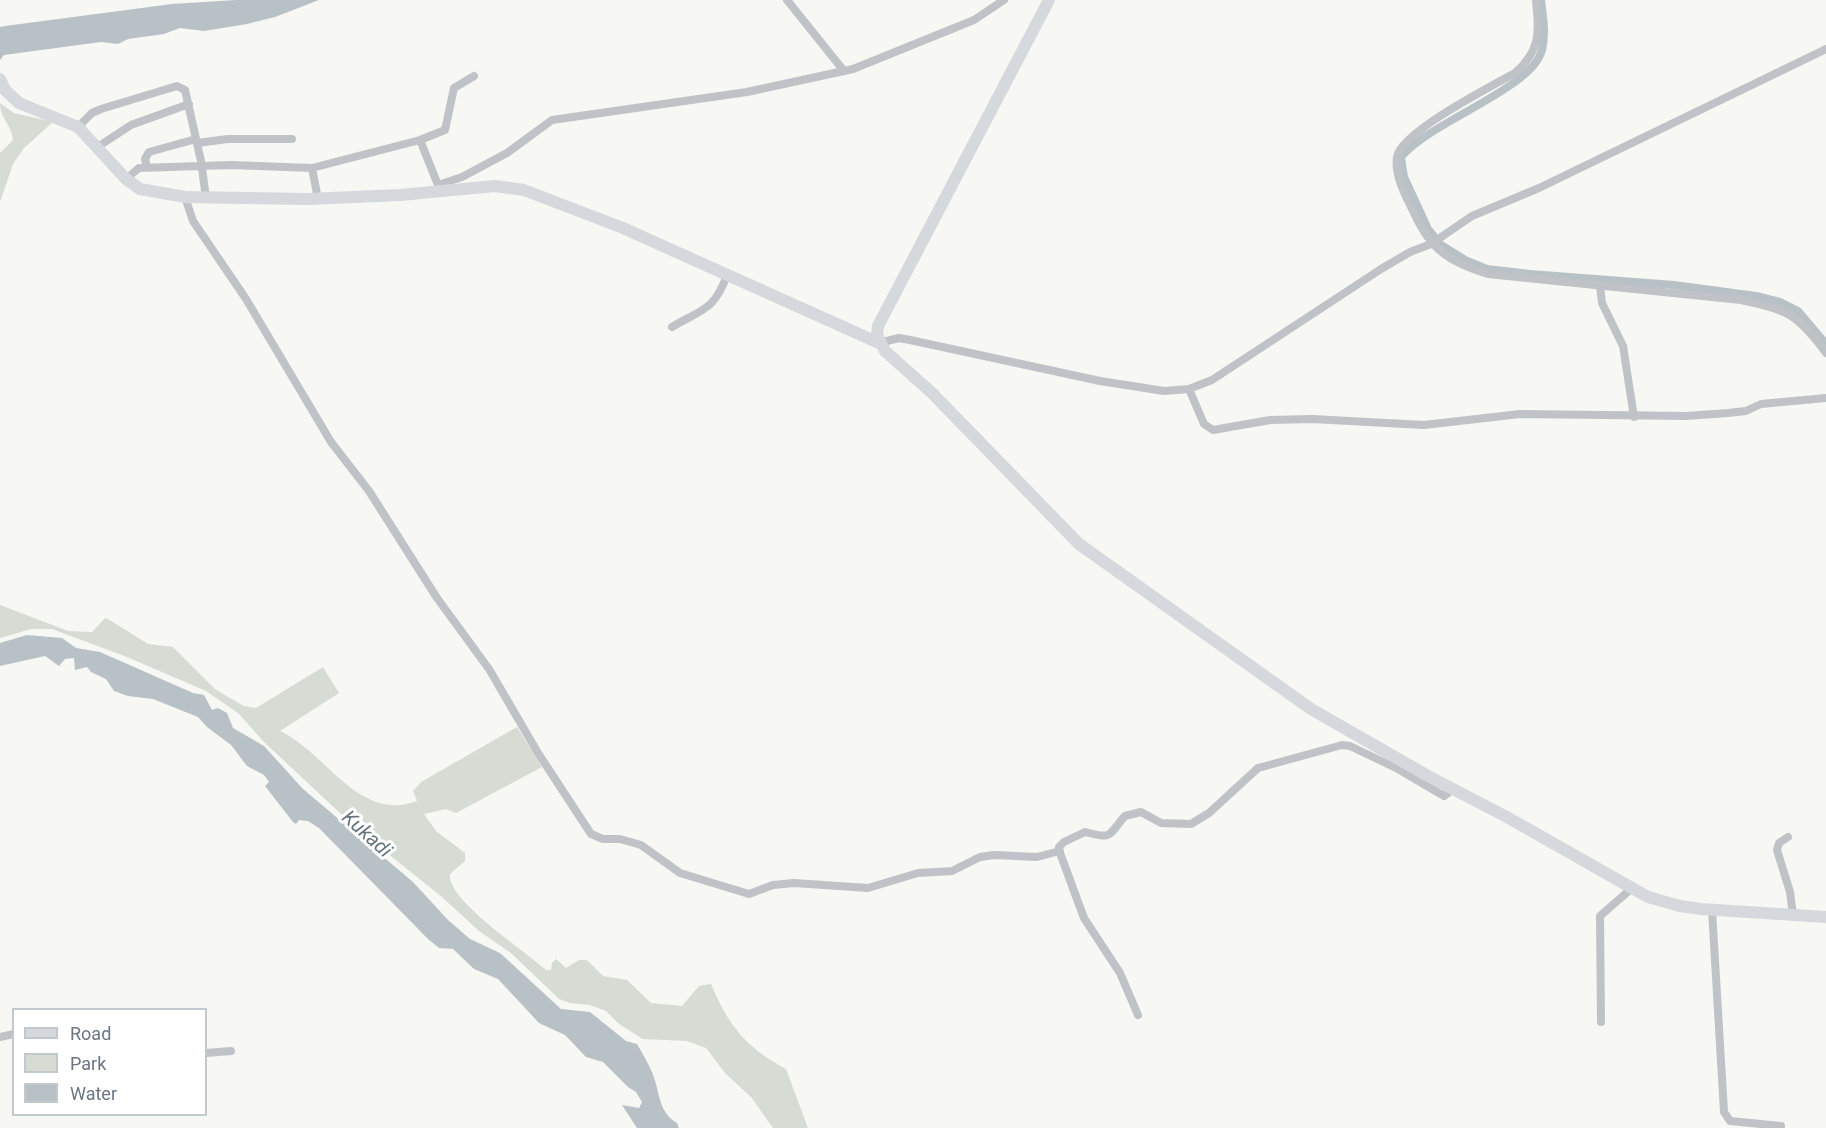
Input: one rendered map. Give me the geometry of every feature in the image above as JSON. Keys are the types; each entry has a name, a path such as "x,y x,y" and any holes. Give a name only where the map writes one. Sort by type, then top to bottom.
{"main road":[{"path":"879,343 878,326 1049,0"},
{"path":"0,79 9,95 19,103 78,128 126,179 140,189 185,197 318,199 400,195 439,188 495,186 524,190 623,228 879,343 1080,544 1311,709 1505,816 1631,890 1680,906 1826,917"}],"street":[{"path":"787,0 844,71"},
{"path":"420,140 439,188 507,153 552,120 747,92 844,71 870,63 974,21 1004,0"},
{"path":"1536,0 1538,30 1536,46 1527,62 1515,73 1413,135 1398,152 1397,169 1405,195 1433,243 1452,260 1488,274 1740,300 1777,308 1796,318 1826,353"},
{"path":"879,343 899,338 1100,381 1164,392 1189,389 1212,380 1381,269 1410,252 1433,243 1473,216 1539,188 1826,49"},
{"path":"126,179 134,171 147,167 312,168 420,140 445,130 454,88 474,76"},
{"path":"78,128 92,113 100,109 177,86 184,90 189,104 206,198"},
{"path":"96,148 131,125 189,104"},
{"path":"147,167 145,159 149,152 196,141 292,139"},
{"path":"312,168 318,199"},
{"path":"185,197 193,221 246,299 326,434 369,491 437,598 489,669 538,753 591,834 603,839 620,839 640,845 680,873 749,894 773,885 794,883 868,888 918,873 952,871 980,857 994,855 1037,857 1060,851"},
{"path":"672,327 712,304 719,295 727,275"},
{"path":"1600,285 1602,303 1623,346 1634,417"},
{"path":"1189,389 1204,423 1213,430 1270,420 1312,418 1424,425 1520,414 1634,417 1728,414 1746,411 1761,404 1826,398"},
{"path":"1138,1015 1120,974 1084,918 1060,851 1064,842 1085,832 1104,837 1111,835 1120,821 1129,814 1147,813 1161,823 1191,824 1209,813 1258,768 1342,745 1350,746 1398,769 1444,796 1453,789"},
{"path":"1788,837 1779,843 1777,850 1790,892 1793,915"},
{"path":"1601,1022 1600,916 1631,890"},
{"path":"1713,910 1725,1112 1730,1121 1781,1126"},
{"path":"207,1053 231,1051"}],"green space":[{"path":"0,103 14,113 53,122 24,148 13,164 0,202 0,153 13,140"},
{"path":"0,605 68,631 92,632 105,618 108,619 148,644 173,647 216,690 244,706 256,708 323,667 339,693 280,731 297,741 360,794 378,802 396,805 417,801 413,791 421,782 517,727 542,767 456,813 446,809 424,814 436,831 465,853 465,861 450,874 452,885 489,925 546,970 551,970 552,963 556,959 566,968 579,960 587,960 603,976 627,980 651,1003 682,1006 699,986 711,984 725,1012 740,1034 749,1044 786,1069 808,1128 773,1128 751,1097 725,1073 706,1048 687,1041 643,1039 619,1024 606,1011 590,1005 570,1003 559,999 511,953 479,931 442,897 357,829 264,742 238,713 206,691 127,657 52,629 31,629 0,638"}],"water":[{"path":"236,0 319,0 275,17 247,24 204,31 180,28 164,34 128,39 118,44 101,42 4,55 0,60 0,27 172,4"},
{"path":"27,635 62,638 76,648 100,652 193,693 204,695 212,710 218,708 227,713 233,728 264,746 303,789 413,882 448,920 470,939 500,953 561,1009 590,1012 626,1041 637,1044 654,1077 662,1106 679,1128 637,1128 622,1105 639,1108 642,1102 636,1092 603,1062 586,1057 565,1035 539,1023 498,979 474,969 453,949 439,948 428,939 319,828 308,821 299,820 296,824 293,822 265,786 269,782 264,775 247,766 231,745 207,727 198,717 153,699 128,696 114,691 106,679 91,672 87,667 75,670 74,658 65,659 59,666 45,656 0,666 0,643"}],"waterway":[{"path":"1541,0 1544,25 1543,44 1534,64 1501,92 1434,131 1401,157 1404,177 1428,229 1441,245 1465,260 1487,269 1674,285 1756,296 1780,302 1798,311 1826,344"}],"water label":[{"name":"Kukadi","path":"366,835"}]}
